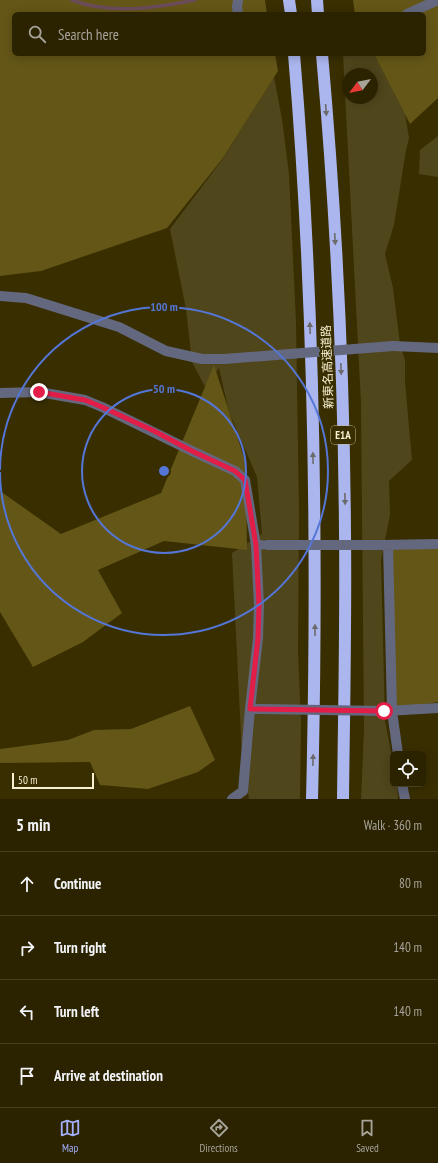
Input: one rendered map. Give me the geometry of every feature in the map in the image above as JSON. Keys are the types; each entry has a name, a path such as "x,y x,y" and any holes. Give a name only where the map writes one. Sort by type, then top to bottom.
{"highway":[{"path":"289,0 291,12"},
{"path":"317,0 318,12"},
{"name":"新東名高速道路","path":"294,56 304,188 313,432 315,666 312,799"},
{"name":"新東名高速道路","path":"322,56 333,203 343,430 345,540 343,799"}],"street":[{"path":"237,12 236,7 238,0"},
{"path":"411,12 438,0"},
{"path":"0,296 26,298 119,327 166,351 202,359 224,359 393,346 438,348"},
{"path":"0,393 39,392 85,400 154,431 235,471 245,480 256,545 259,605 258,638 243,791 232,799"},
{"path":"256,545 438,544"},
{"path":"383,545 388,711 397,751"},
{"path":"250,709 388,711 438,708"},
{"path":"403,787 405,799"}],"shaded area":[{"path":"0,0 265,0 267,12 12,12 12,56 275,56 278,71 223,158 167,228 41,271 0,276"},
{"path":"353,0 438,0 438,98 410,124 375,56 426,56 426,12 355,12"},
{"path":"343,56 375,56 405,114 409,138 394,225 385,254 393,288 400,344 405,360 405,382 412,460 389,481 390,515 381,560 385,721 391,751 390,787 397,787 398,799 361,799 364,730 361,403 346,104 378,104 378,68 344,68"},
{"path":"274,77 282,119 289,174 296,322 299,512 298,652 301,722 300,799 249,799 242,756 232,553 262,534 257,477 229,412 219,368 205,387 192,362 186,309 170,229 222,160"},
{"path":"438,136 438,177 419,174 420,150"},
{"path":"214,365 246,464 247,550 164,541 98,570 122,613 83,642 33,667 0,612 0,491 61,534 161,493"},
{"path":"438,544 438,702 396,709 388,545"},
{"path":"190,706 215,760 198,772 148,789 100,785 90,762 0,763 0,749 68,740 94,730 131,729"}],"waterway":[{"path":"72,0 87,5 118,9 133,9 195,0"}],"route":[{"path":"39,392 85,400 102,407 235,471 245,480 256,545 259,605 258,638 250,709 384,711"}]}
